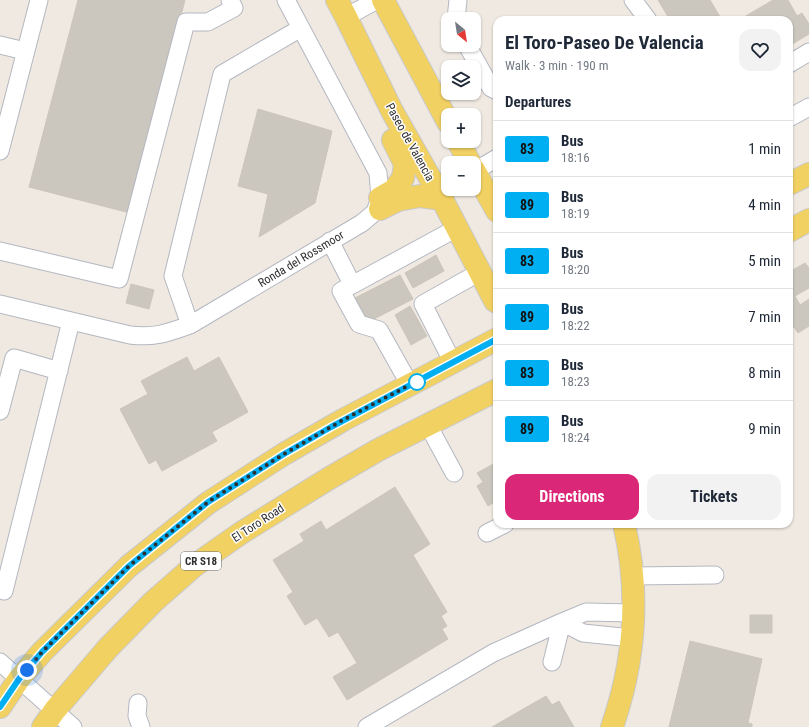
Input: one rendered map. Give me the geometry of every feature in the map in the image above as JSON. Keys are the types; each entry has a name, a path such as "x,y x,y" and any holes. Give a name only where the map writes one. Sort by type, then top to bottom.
{"main road":[{"path":"383,0 441,109"},
{"name":"Paseo de Valencia","path":"342,9 392,111 442,199 493,297"},
{"path":"378,82 377,102 405,164 403,178 394,190 378,205"},
{"path":"793,182 809,174"},
{"path":"481,182 493,204"},
{"path":"378,205 420,196 442,199"},
{"path":"793,229 809,220"},
{"path":"0,707 19,679 42,652 129,566 208,502 284,454 343,420 493,341"},
{"name":"El Toro Road","path":"49,719 114,642 153,602 194,566 241,533 328,479 378,450 493,392"},
{"path":"612,727 625,682 632,638 634,601 630,549 625,528"}],"street":[{"path":"0,151 38,0"},
{"path":"0,251 119,279 186,22 208,22 234,8 230,0"},
{"path":"286,0 378,173 378,205"},
{"path":"342,9 377,0"},
{"path":"457,12 458,0"},
{"path":"633,0 644,16"},
{"path":"190,324 173,276 222,74 301,28"},
{"path":"0,45 25,51"},
{"path":"471,52 491,88 493,89"},
{"path":"793,62 809,52"},
{"path":"793,116 809,107"},
{"path":"481,166 493,160"},
{"name":"Ronda del Rossmoor","path":"0,304 145,337 162,335 190,324 362,223 378,205"},
{"path":"410,385 379,330 359,324 341,291 457,228"},
{"path":"330,241 352,284"},
{"path":"453,363 423,304 480,272"},
{"path":"4,591 71,321"},
{"path":"0,411 14,358 59,371"},
{"path":"428,425 454,473"},
{"path":"487,533 497,528"},
{"path":"632,576 715,575"},
{"path":"367,727 494,653 562,622 586,612 633,613"},
{"path":"562,622 583,633 632,638"},
{"path":"552,662 562,622"},
{"path":"0,662 19,679 49,719 73,727"},
{"path":"138,703 137,716 141,727"}],"building":[{"path":"78,0 185,0 130,213 29,187"},
{"path":"658,0 710,0 720,16 668,16"},
{"path":"773,0 788,0 797,16 802,13 809,24 809,34 793,44 793,16 746,16"},
{"path":"258,109 332,131 315,203 259,237 268,194 238,186"},
{"path":"436,255 444,271 413,288 405,273"},
{"path":"805,263 809,268 809,288 795,296 800,305 809,299 809,326 798,333 793,328 793,270"},
{"path":"400,275 413,299 368,322 355,298"},
{"path":"131,284 154,290 149,309 126,303"},
{"path":"410,306 427,336 411,345 395,315"},
{"path":"187,357 194,371 219,357 248,412 212,432 217,441 162,471 156,460 149,464 120,409 148,394 141,381"},
{"path":"493,464 493,503 488,506 477,486 483,482 477,473"},
{"path":"395,487 430,544 413,555 447,612 441,616 447,626 442,629 448,639 347,700 333,677 357,663 338,632 329,637 317,618 305,625 287,596 293,592 273,560 304,541 300,534 321,521 326,530"},
{"path":"750,615 772,615 772,633 750,633"},
{"path":"690,641 762,659 748,723 752,724 752,727 669,727"},
{"path":"546,696 552,705 559,701 574,727 492,727"}],"bus line":[{"name":"83","path":"0,707 19,679 42,652 129,566 208,502 284,454 331,427 493,341"}],"route":[{"path":"27,670 42,652 129,566 208,502 284,454 343,420 421,379 417,382"}]}
